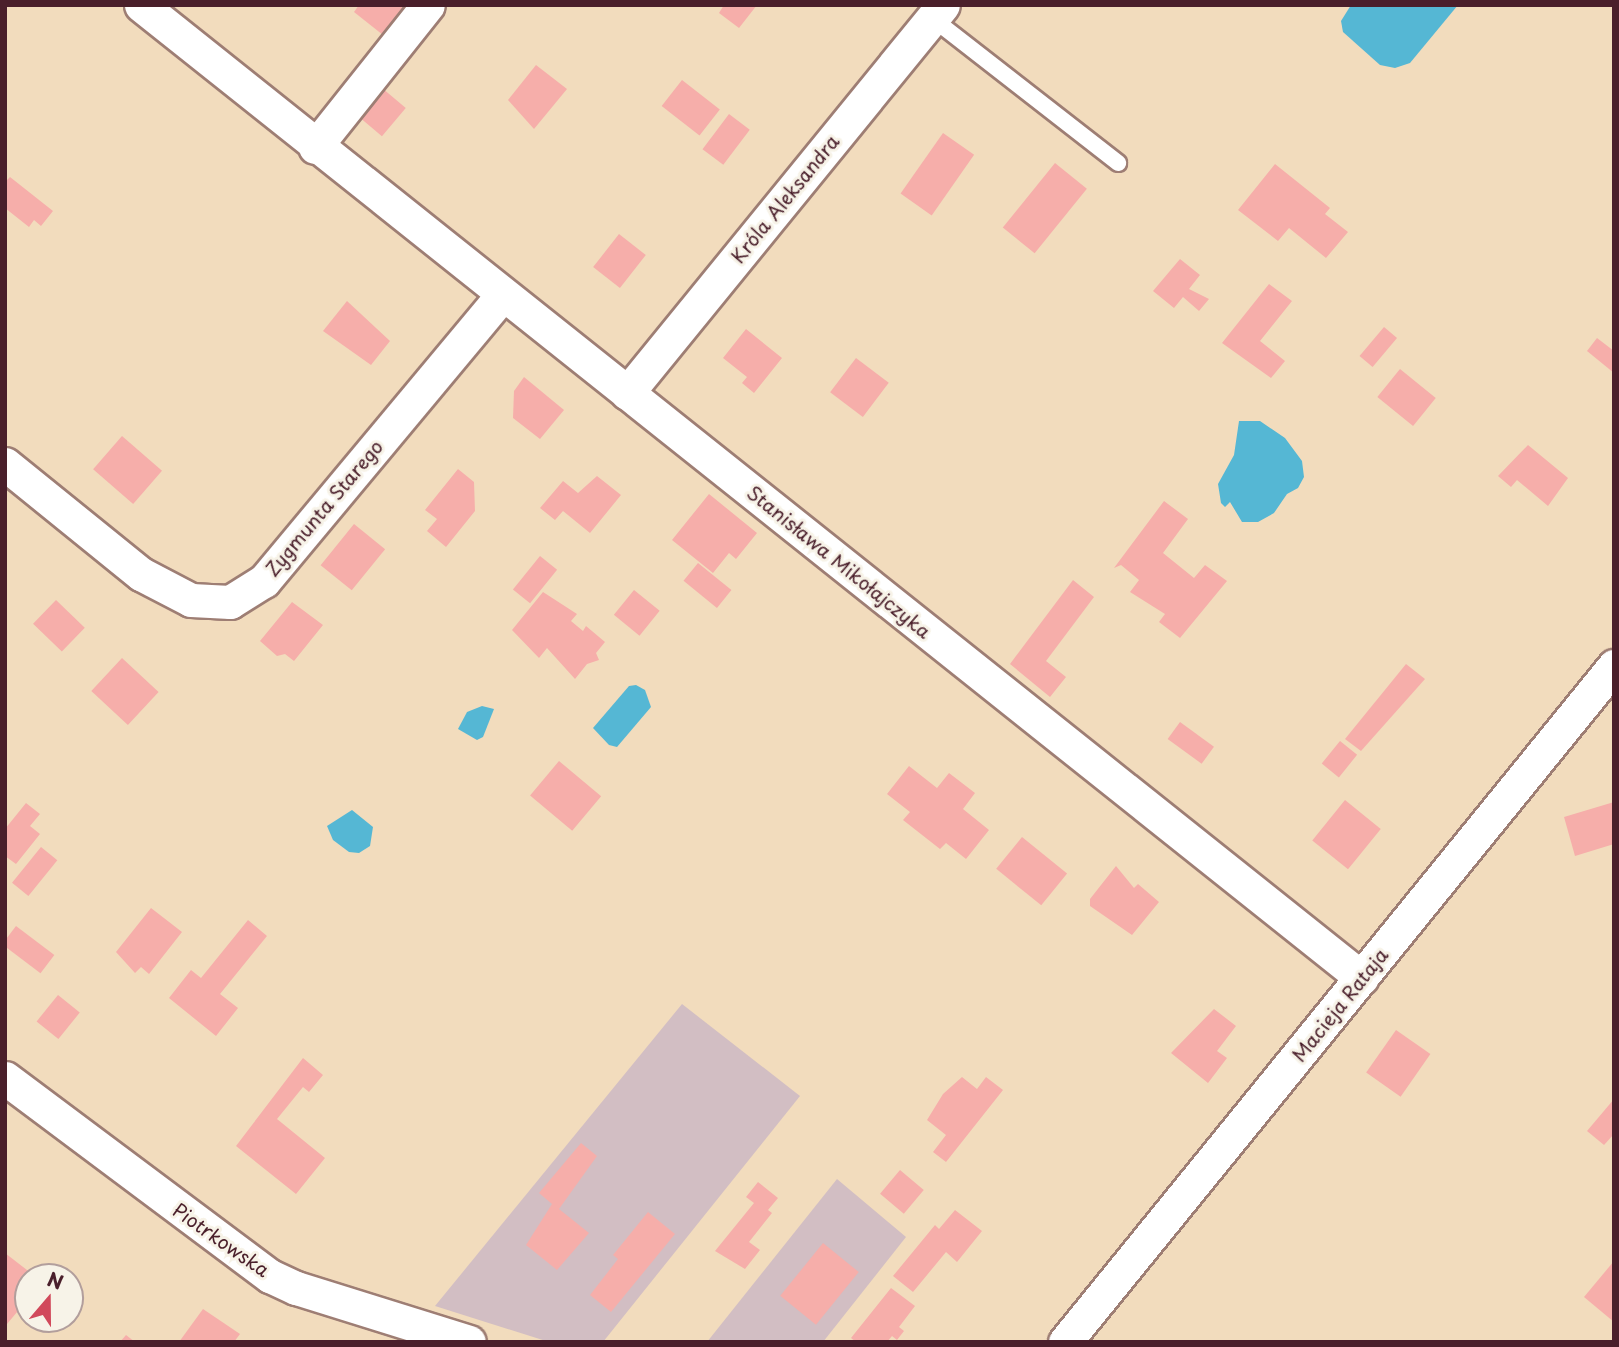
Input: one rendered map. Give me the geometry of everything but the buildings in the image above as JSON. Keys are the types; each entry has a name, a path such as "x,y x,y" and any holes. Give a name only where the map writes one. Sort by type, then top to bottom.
{"street":[{"name":"Stanisława Mikołajczyka","path":"141,5 315,147 1362,978"},
{"path":"315,147 428,5"},
{"name":"Króla Aleksandra","path":"627,393 938,12"},
{"name":"Zygmunta Starego","path":"5,464 141,574 191,600 230,602 264,581 503,294"},
{"name":"Macieja Rataja","path":"1065,1342 1614,666"},
{"name":"Piotrkowska","path":"5,1078 270,1276 309,1292 469,1342"}],"lane":[{"path":"938,12 1118,163"}],"shaded area":[{"path":"682,1004 800,1096 603,1342 549,1342 435,1306"},
{"path":"837,1179 906,1237 823,1342 707,1342"}],"water":[{"path":"1351,5 1458,5 1410,63 1395,68 1380,65 1343,32 1341,21"},
{"path":"1239,421 1260,421 1285,438 1302,461 1304,477 1298,488 1287,494 1274,513 1258,522 1242,522 1230,502 1225,507 1221,503 1218,484 1234,455"},
{"path":"636,685 645,690 651,707 617,747 609,745 593,728 629,686"},
{"path":"482,706 494,709 483,737 477,740 458,729 467,712"},
{"path":"352,810 373,827 370,846 359,853 349,852 333,840 327,826"}]}
